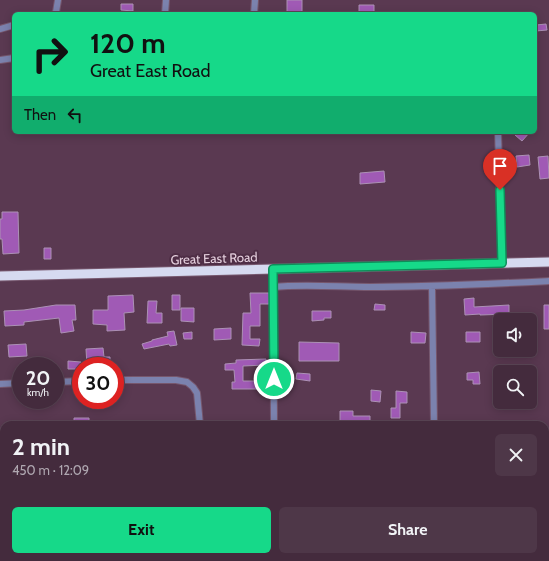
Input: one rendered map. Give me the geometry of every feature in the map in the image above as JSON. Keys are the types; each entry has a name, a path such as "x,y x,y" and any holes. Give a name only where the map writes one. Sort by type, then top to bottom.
{"highway":[{"name":"Great East Road","path":"0,276 549,262"}],"street":[{"path":"56,12 58,0"},
{"path":"165,12 166,0"},
{"path":"254,12 255,0"},
{"path":"0,29 12,26"},
{"path":"0,60 12,58"},
{"path":"498,134 502,263"},
{"path":"273,269 274,421"},
{"path":"273,287 312,285 369,287 432,286 549,281"},
{"path":"432,286 434,421"},
{"path":"124,380 176,380 187,382 197,393 200,421"},
{"path":"0,384 12,383"}],"building":[{"path":"287,0 302,0 302,12 287,12"},
{"path":"121,4 133,4 133,11 121,10"},
{"path":"359,5 374,5 374,12 359,12"},
{"path":"546,24 547,30 537,31 537,25"},
{"path":"516,134 528,134 522,141 515,135"},
{"path":"529,155 530,165 517,167 516,156"},
{"path":"548,156 549,178 540,179 538,157"},
{"path":"384,171 385,182 360,184 360,173"},
{"path":"2,212 18,212 19,253 3,254 2,239 0,239 0,219 2,219"},
{"path":"44,248 51,248 51,259 44,259"},
{"path":"250,293 269,293 269,304 260,304 260,326 250,326 250,339 260,339 259,346 242,345 243,313 251,313"},
{"path":"133,295 134,312 124,313 125,330 107,331 107,325 93,324 93,310 108,310 108,296"},
{"path":"172,295 180,295 180,310 172,310"},
{"path":"474,298 474,307 509,305 509,313 465,315 464,299"},
{"path":"148,301 157,301 156,313 162,313 162,323 147,323"},
{"path":"375,304 385,305 385,310 374,310"},
{"path":"56,305 75,305 76,320 72,320 74,331 61,333 59,318 24,322 24,325 5,326 4,311 24,310"},
{"path":"544,305 549,305 549,329 544,329"},
{"path":"181,308 194,308 194,322 181,321"},
{"path":"312,311 331,311 331,318 312,321"},
{"path":"231,328 231,339 214,340 214,329"},
{"path":"174,331 177,345 170,346 169,344 144,349 142,344 168,336 167,332"},
{"path":"192,332 192,339 184,339 183,333"},
{"path":"411,332 426,333 425,343 411,343"},
{"path":"466,332 480,332 480,342 466,342"},
{"path":"299,342 339,343 339,361 299,361"},
{"path":"26,344 27,356 9,357 8,345"},
{"path":"103,348 104,357 86,357 86,349"},
{"path":"266,359 266,365 243,366 243,381 265,381 265,389 232,389 232,382 235,382 234,370 225,370 225,364 236,363 236,360"},
{"path":"68,361 72,361 72,369 68,369"},
{"path":"479,372 480,384 473,384 473,380 467,380 467,373"},
{"path":"297,373 310,374 310,381 296,379"},
{"path":"371,390 381,391 380,402 371,401"},
{"path":"396,391 407,392 407,403 400,403 400,418 391,418 391,408 396,408"},
{"path":"340,411 353,411 353,416 370,416 370,421 340,421"},
{"path":"74,418 89,418 89,421 74,421"}],"route":[{"path":"274,379 273,269 502,263 500,190"}]}
